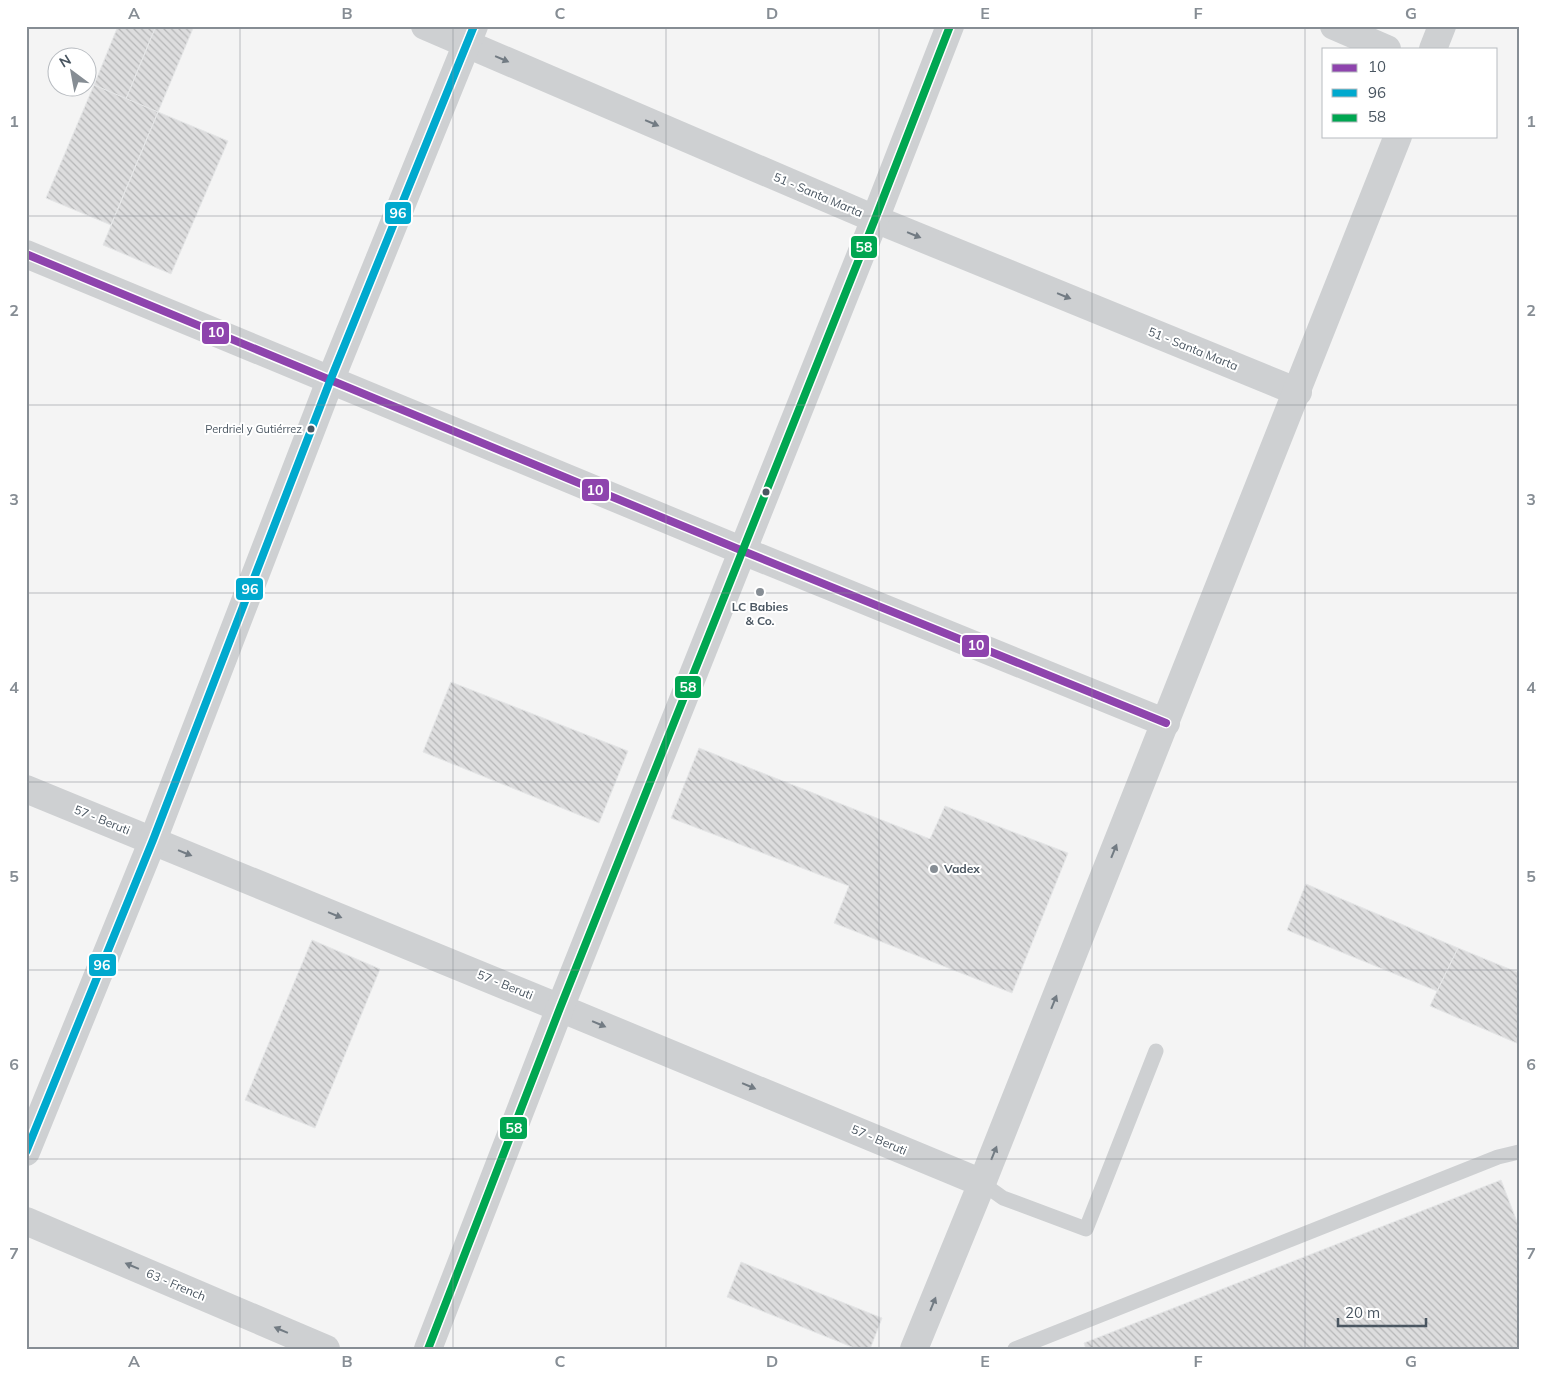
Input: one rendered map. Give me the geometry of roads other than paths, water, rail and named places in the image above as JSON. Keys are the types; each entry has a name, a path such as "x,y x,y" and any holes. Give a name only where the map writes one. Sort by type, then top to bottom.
{"street":[{"name":"51 - Santa Marta","path":"425,26 471,35 875,219 1298,392"},
{"path":"428,1349 560,1008 875,219 950,26"},
{"path":"1334,26 1385,48"},
{"path":"1433,48 1442,26"},
{"path":"26,1152 153,840 330,381 471,35"},
{"path":"914,1349 1166,723 1397,138"},
{"path":"26,254 743,551 1166,723"},
{"name":"57 - Beruti","path":"26,789 982,1183"},
{"name":"63 - French","path":"26,1221 326,1349"}],"lane":[{"path":"982,1183 1003,1198 1086,1228 1156,1051"},
{"path":"1015,1349 1498,1157 1519,1152"}],"place":[{"name":"Perdriel y Gutiérrez","path":"311,429"},
{"name":"LC Babies & Co.","path":"760,592"},
{"name":"Vadex","path":"934,869"}]}
